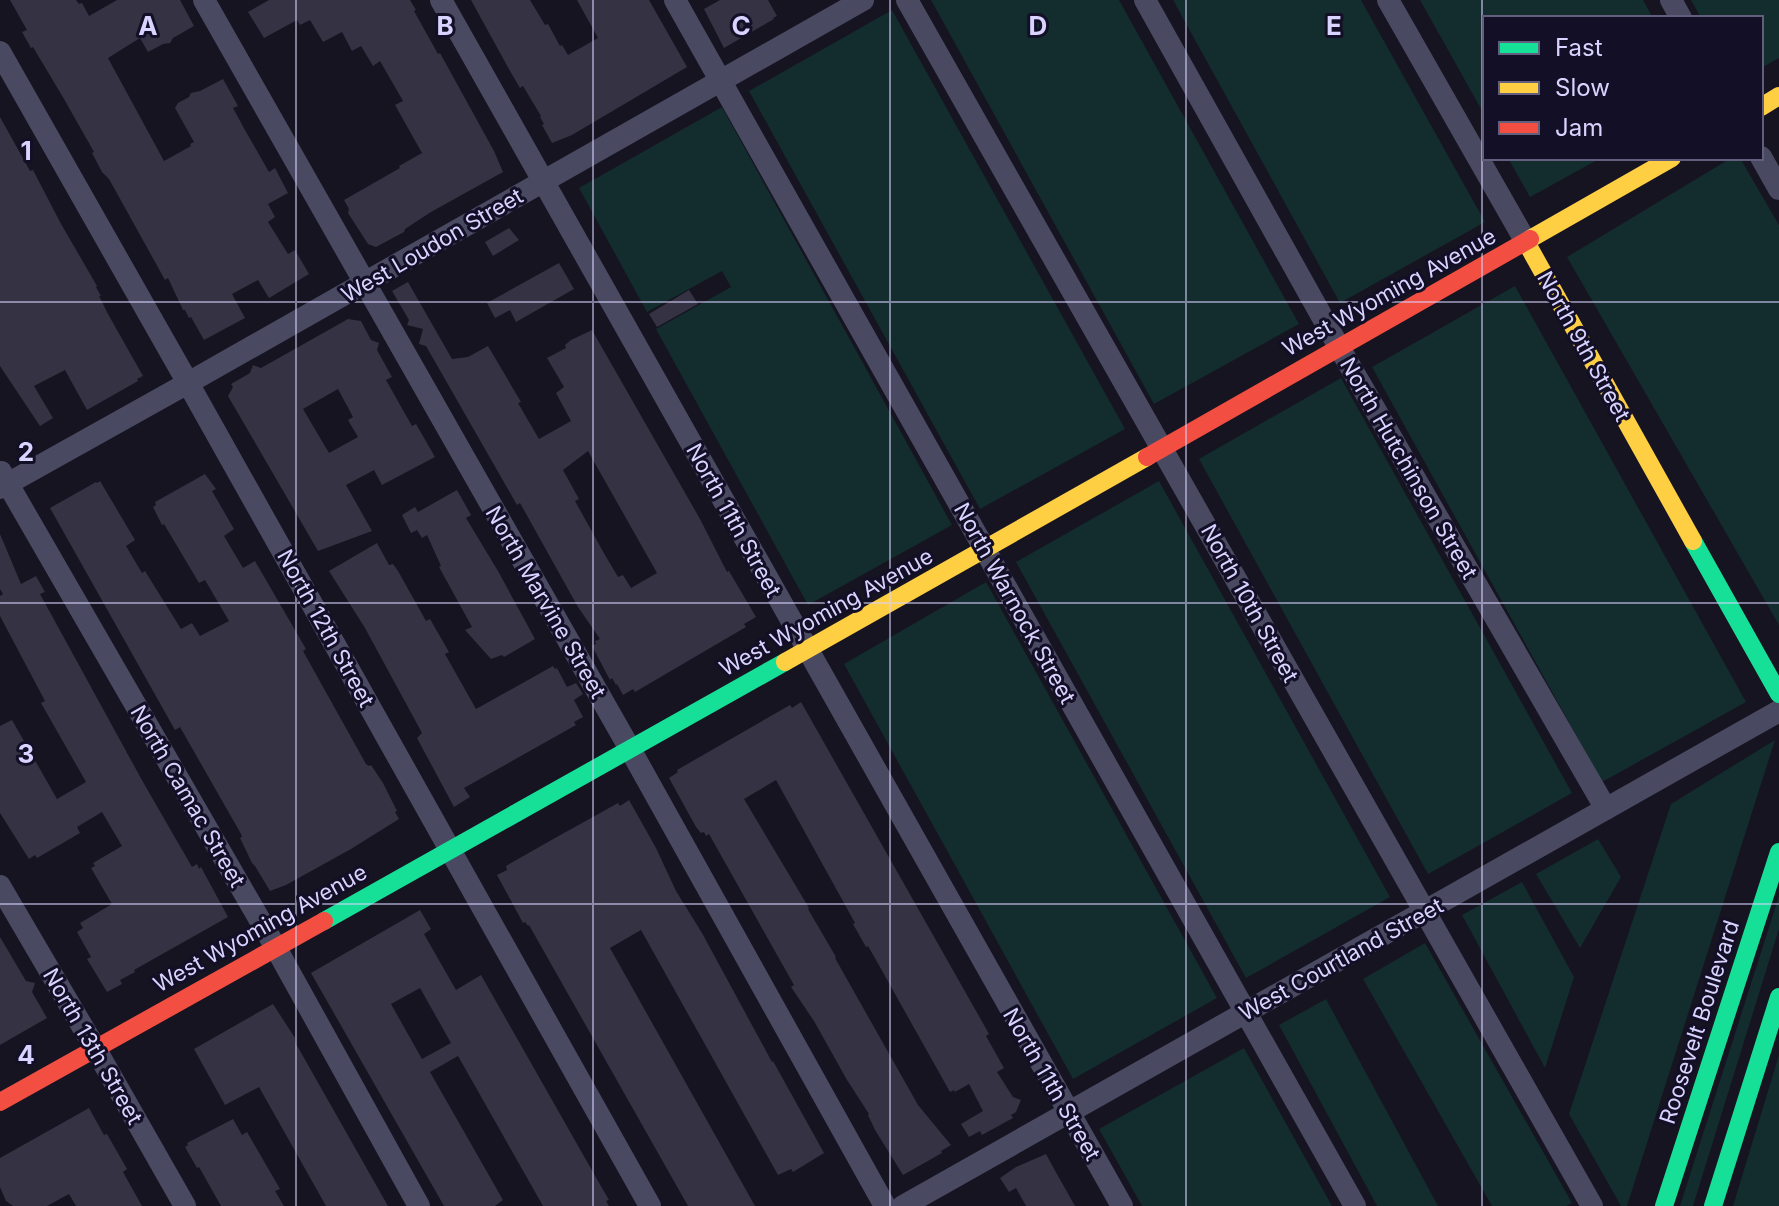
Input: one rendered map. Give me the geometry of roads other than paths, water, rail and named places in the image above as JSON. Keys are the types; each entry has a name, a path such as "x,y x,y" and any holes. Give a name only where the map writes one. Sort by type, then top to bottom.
{"main road":[{"name":"West Wyoming Avenue","path":"0,1102 985,550 1669,160"},
{"name":"North 9th Street","path":"1526,242 1779,694"},
{"name":"Roosevelt Boulevard","path":"1664,1206 1779,852"},
{"path":"1713,1206 1779,997"}],"street":[{"name":"North Marvine Street","path":"204,0 630,749 885,1206"},
{"name":"North 11th Street","path":"441,0 1122,1206"},
{"name":"North Warnock Street","path":"675,0 1355,1206"},
{"name":"West Loudon Street","path":"2,481 188,383 863,0"},
{"name":"North 10th Street","path":"907,0 1592,1206"},
{"name":"North Hutchinson Street","path":"1145,0 1339,347 1606,809"},
{"name":"North 9th Street","path":"1388,0 1526,242"},
{"name":"North 12th Street","path":"0,52 650,1206"},
{"path":"1763,160 1779,189"},
{"name":"North Camac Street","path":"2,481 276,948 419,1206"},
{"name":"West Courtland Street","path":"903,1206 1779,711"},
{"name":"North 13th Street","path":"0,886 185,1206"}]}
